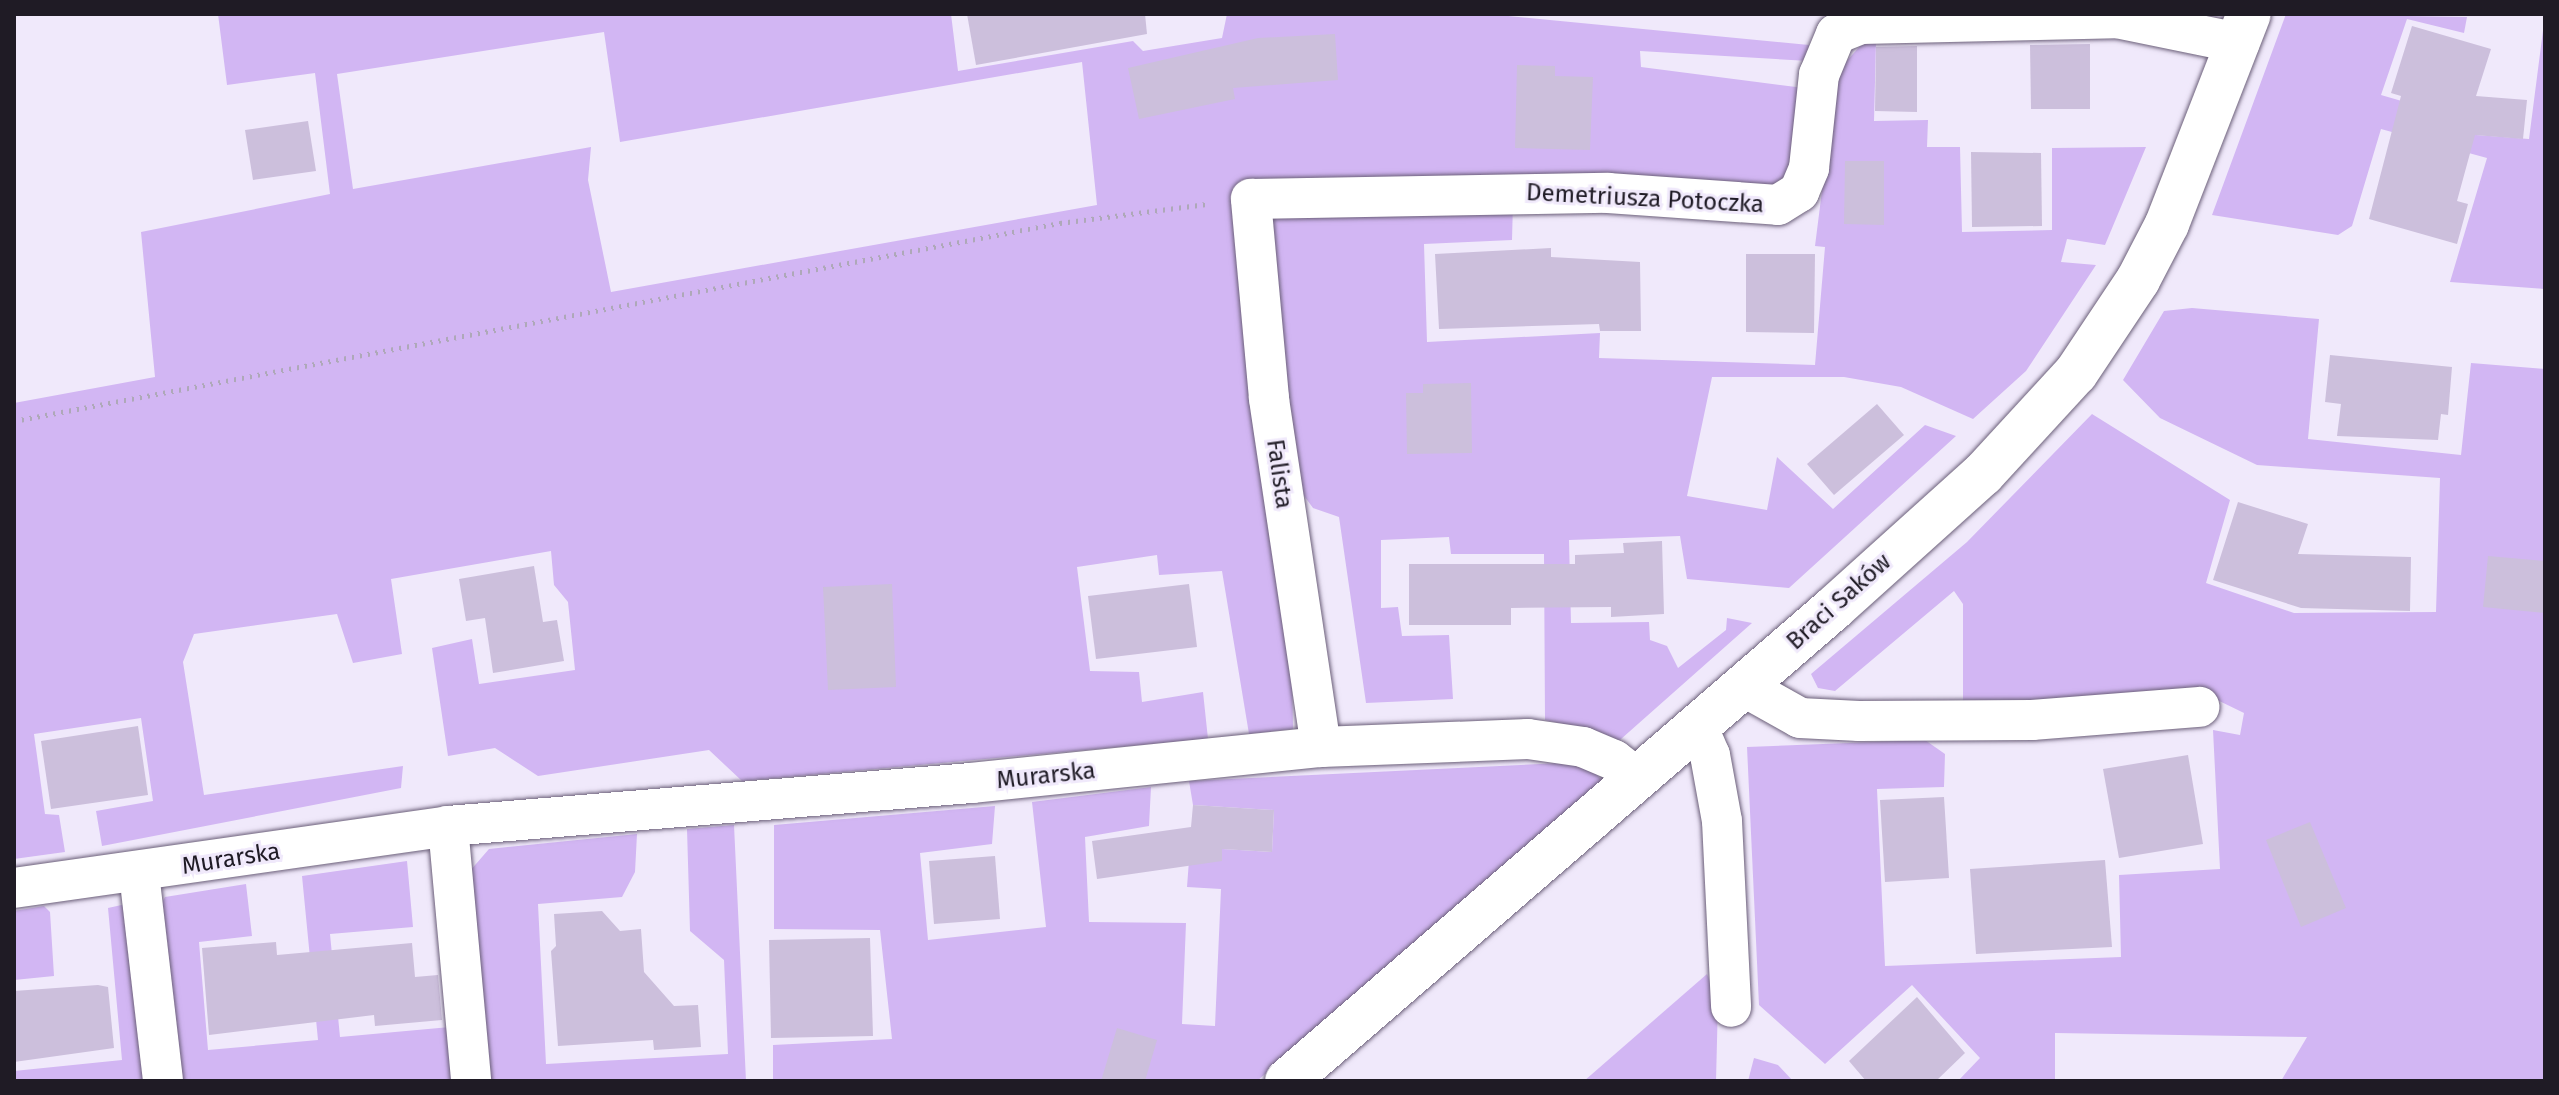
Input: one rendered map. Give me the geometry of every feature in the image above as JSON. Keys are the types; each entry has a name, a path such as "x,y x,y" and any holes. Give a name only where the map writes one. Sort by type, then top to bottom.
{"street":[{"name":"Demetriusza Potoczka","path":"1251,199 1608,193 1778,205 1799,192 1809,168 1819,75 1836,34 1861,24 2116,18 2244,29"},
{"name":"Braci Saków","path":"1287,1081 1983,474 2076,373 2138,280 2167,224 2244,29"},
{"name":"Falista","path":"1251,199 1269,398 1321,747"},
{"path":"1743,686 1800,718 1859,721 2032,720 2199,707"},
{"path":"1697,725 1710,755 1722,821 1731,1007"},
{"name":"Murarska","path":"14,888 139,873 448,826 971,783 1321,747 1528,739 1583,747 1614,760 1636,777"},
{"path":"448,826 471,1081"},
{"path":"139,873 163,1081"}],"path":[{"path":"14,421 1060,223 1251,199"}],"shaded area":[{"path":"218,14 951,14 958,71 1133,41 1143,51 1222,38 1227,14 1488,14 1809,45 1809,61 1640,51 1641,67 1804,88 1794,181 1777,196 1248,189 1292,675 1293,729 1249,734 1222,571 1159,575 1157,555 1077,567 1090,671 1139,672 1142,702 1203,692 1208,739 742,781 709,750 538,776 495,748 448,756 432,648 472,639 479,684 575,670 568,602 554,585 551,551 391,579 402,654 353,663 337,614 194,634 183,662 204,795 403,766 401,788 102,846 96,811 153,801 141,718 34,734 45,814 59,815 65,852 14,859 14,403 155,377 141,232 330,194 315,73 227,85","holes":["604,32 620,142 1082,62 1097,205 611,292 588,180 591,147 353,189 337,74"]},
{"path":"2286,14 2467,17 2464,33 2407,19 2381,95 2467,120 2463,134 2529,139 2545,15 2545,289 2450,282 2487,158 2381,129 2352,226 2338,235 2212,215"},
{"path":"1868,37 1876,42 1874,121 1928,120 1927,147 1960,147 1962,232 2052,230 2052,148 2146,147 2105,245 2067,239 2061,262 2096,265 2026,371 1973,419 1901,387 1844,377 1712,377 1687,496 1767,510 1777,457 1833,509 1925,425 1956,436 1789,588 1687,579 1680,536 1569,540 1571,623 1649,622 1650,640 1667,646 1678,668 1726,630 1727,618 1752,623 1612,747 1582,728 1545,720 1544,554 1451,554 1449,537 1381,540 1381,608 1398,607 1402,636 1449,635 1453,699 1366,703 1339,517 1313,508 1291,478 1261,206 1513,203 1512,240 1424,244 1427,342 1600,333 1599,358 1815,365 1825,247 1815,246 1837,72"},
{"path":"2192,308 2319,319 2308,439 2461,455 2471,363 2545,369 2545,1081 2281,1081 2307,1037 2055,1033 2055,1081 1958,1081 1980,1058 1912,985 1825,1064 1759,1005 1747,747 1925,740 1945,754 1944,787 1877,789 1885,966 2121,957 2119,875 2220,869 2213,730 2240,735 2244,713 2209,696 1963,704 1963,604 1954,591 1835,691 1818,688 1811,674 1967,542 2092,414 2230,500 2206,583 2294,613 2436,612 2440,478 2257,465 2160,418 2123,380 2164,311"},
{"path":"1561,763 1590,766 1602,781 1257,1081 773,1081 773,1045 892,1039 880,930 774,929 774,825 995,806 992,844 920,853 928,940 1046,927 1032,802 1151,787 1149,826 1085,837 1089,922 1186,923 1182,1024 1215,1026 1221,889 1187,887 1190,847 1272,852 1274,810 1193,805 1189,781"},
{"path":"734,825 746,1081 487,1081 469,872 489,849 637,834 635,872 622,897 538,904 546,1064 728,1054 724,960 690,931 687,829"},
{"path":"407,861 413,927 330,934 340,1037 450,1027 455,1081 173,1081 156,914 165,897 246,884 252,936 199,942 208,1050 318,1040 302,876"},
{"path":"126,904 146,1081 14,1081 14,1071 122,1060 108,908"},
{"path":"44,906 50,912 54,976 14,980 14,911"},
{"path":"1707,974 1718,1001 1716,1081 1584,1081"},
{"path":"1754,1058 1778,1065 1793,1081 1748,1081"}],"building":[{"path":"967,14 1145,14 1147,34 976,65"},
{"path":"2412,26 2491,49 2476,96 2527,100 2523,139 2475,135 2457,201 2468,204 2457,244 2369,219 2401,96 2391,93"},
{"path":"1335,34 1338,80 1233,88 1235,99 1139,119 1128,68 1258,38"},
{"path":"2090,44 2090,109 2031,109 2030,45"},
{"path":"1917,46 1917,112 1875,111 1876,47"},
{"path":"1517,65 1555,66 1555,76 1593,77 1590,150 1515,148"},
{"path":"308,121 316,171 253,180 245,130"},
{"path":"1971,152 2041,153 2042,226 1972,227"},
{"path":"1845,161 1884,161 1884,225 1844,224"},
{"path":"1551,248 1551,257 1640,262 1641,331 1600,331 1599,324 1439,329 1435,254"},
{"path":"1746,254 1815,254 1814,333 1746,332"},
{"path":"2330,355 2452,367 2448,415 2441,414 2438,440 2337,436 2341,404 2325,402"},
{"path":"1471,383 1472,453 1407,454 1406,393 1423,393 1423,384"},
{"path":"1877,404 1904,435 1834,495 1807,464"},
{"path":"2238,502 2308,524 2298,554 2411,557 2410,611 2301,608 2213,580"},
{"path":"1662,541 1664,614 1611,617 1611,607 1511,608 1511,625 1409,625 1409,564 1575,564 1575,555 1624,553 1623,543"},
{"path":"2488,556 2545,561 2545,613 2483,607"},
{"path":"534,566 543,622 557,620 564,661 493,673 485,618 466,621 459,579"},
{"path":"892,584 896,687 828,690 823,587"},
{"path":"1189,584 1197,647 1096,659 1088,596"},
{"path":"138,726 148,795 51,809 41,741"},
{"path":"2188,755 2203,844 2119,858 2103,769"},
{"path":"1944,797 1949,878 1885,882 1880,800"},
{"path":"1193,805 1274,810 1272,852 1222,849 1222,861 1097,879 1092,841 1191,827"},
{"path":"2310,822 2346,908 2301,927 2266,840"},
{"path":"995,856 1000,919 934,924 929,861"},
{"path":"2105,860 2112,947 1976,954 1970,869"},
{"path":"602,911 620,931 641,929 644,972 674,1006 698,1005 701,1047 654,1050 653,1040 558,1046 551,951 556,946 554,914"},
{"path":"870,938 873,1036 771,1038 769,940"},
{"path":"276,942 277,955 412,943 415,977 438,975 442,1020 375,1026 374,1015 209,1035 202,948"},
{"path":"98,985 108,987 114,1048 14,1062 14,991"},
{"path":"1917,997 1965,1053 1936,1081 1866,1081 1849,1061"},
{"path":"1117,1028 1157,1040 1145,1081 1101,1081"}]}
